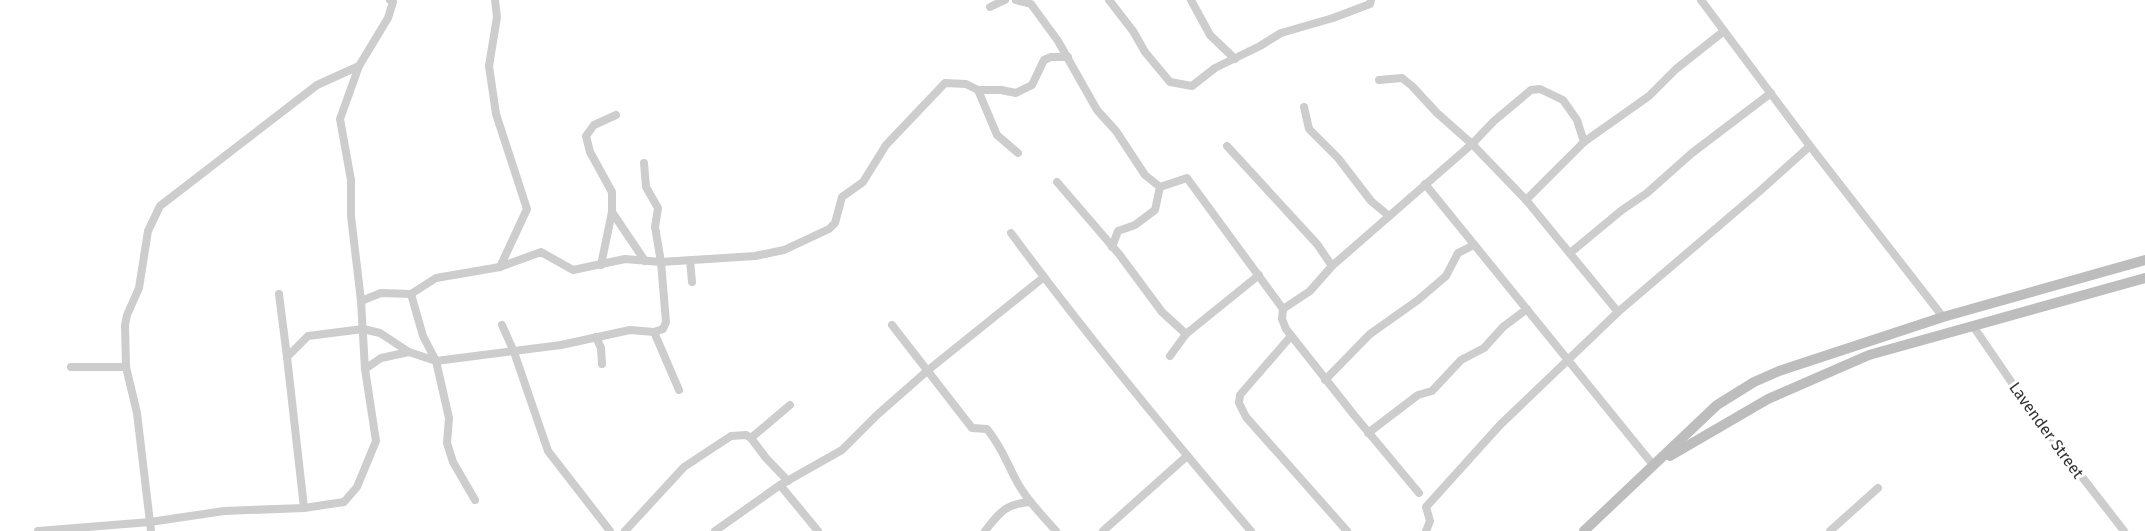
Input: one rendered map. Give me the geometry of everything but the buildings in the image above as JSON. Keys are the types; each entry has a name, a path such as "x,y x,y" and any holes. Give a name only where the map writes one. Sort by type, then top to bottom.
{"street":[{"path":"495,0 497,16 489,66 496,114 527,209 500,267"},
{"path":"990,7 1005,0"},
{"path":"1016,0 1031,4 1058,40 1097,110 1116,131 1144,175 1160,187"},
{"path":"1108,0 1133,31 1145,52 1170,82 1192,86 1215,68 1281,33 1333,18 1370,4 1371,0"},
{"path":"1191,0 1210,35 1234,59"},
{"path":"1701,0 1810,146 1943,317"},
{"path":"38,531 150,522 224,511 304,508 344,502 357,487 376,441 364,369 361,301 351,216 351,180 340,119 359,66 388,18 393,1"},
{"path":"1526,201 1584,142 1649,96 1676,69 1724,31"},
{"path":"361,301 381,293 411,294 436,278 500,267 541,252 573,270 601,265 613,260 661,262 755,256 784,250 829,229 835,223 842,197 863,182 886,145 945,83 966,84 978,90 1001,90 1016,93 1032,85 1044,60 1052,57 1068,57"},
{"path":"151,531 137,413 126,367 125,325 139,288 148,231 160,206 317,85 359,66"},
{"path":"1379,80 1402,78 1437,114 1472,144 1526,201 1618,312"},
{"path":"1282,309 1310,291 1332,266 1531,90 1540,89 1563,100 1577,120 1584,142"},
{"path":"978,90 997,135 1018,153"},
{"path":"1570,253 1602,225 1655,187 1692,153 1771,93"},
{"path":"1304,107 1309,129 1338,158 1371,201 1389,216"},
{"path":"601,265 612,213 612,192 590,152 586,136 594,125 616,115"},
{"path":"1227,146 1317,244 1332,266"},
{"path":"1426,531 1430,521 1426,507 1500,425 1618,312 1810,146"},
{"path":"286,357 308,336 363,329 380,333 409,352 436,361 561,345 630,330 654,332 663,328 666,322 661,262 655,227 658,208 646,187 644,163"},
{"path":"1160,187 1187,178 1282,309 1282,319 1291,336 1419,493"},
{"path":"1057,182 1112,247 1162,312 1186,334"},
{"path":"1425,184 1654,466"},
{"path":"1112,247 1118,231 1135,225 1155,210 1160,187"},
{"path":"612,213 645,261"},
{"path":"1011,233 1187,456 1251,531"},
{"path":"1325,380 1370,334 1418,300 1446,276 1458,254 1474,244"},
{"path":"690,260 692,282"},
{"path":"1584,531 1717,405 1754,382 1779,371 1943,317 2145,260"},
{"path":"1170,356 1186,334 1259,275"},
{"path":"715,531 784,483 842,450 877,415 927,371 1044,277"},
{"path":"1654,466 1767,399 1869,355 2145,278"},
{"path":"279,294 304,508"},
{"path":"411,294 423,336 436,361 449,418 447,443 453,462 475,500"},
{"path":"1368,432 1418,395 1432,391 1461,360 1484,348 1503,327 1527,309"},
{"path":"502,325 514,352 548,451 610,531"},
{"path":"892,325 972,428 987,429 1000,445 1015,478 1030,502 1056,531"},
{"name":"Lavender Street","path":"1973,326 2034,415 2124,531"},
{"path":"654,332 679,390"},
{"path":"1291,336 1240,395 1239,403 1246,417 1347,531"},
{"path":"596,337 601,348 602,364"},
{"path":"364,369 381,358 409,352"},
{"path":"71,367 126,367"},
{"path":"1754,382 1767,399"},
{"path":"751,438 790,405"},
{"path":"625,531 684,467 731,436 746,435 751,438 766,458 818,531"},
{"path":"1103,531 1187,456"},
{"path":"1830,531 1878,488"},
{"path":"985,531 1000,513 1014,503 1030,502"}]}
